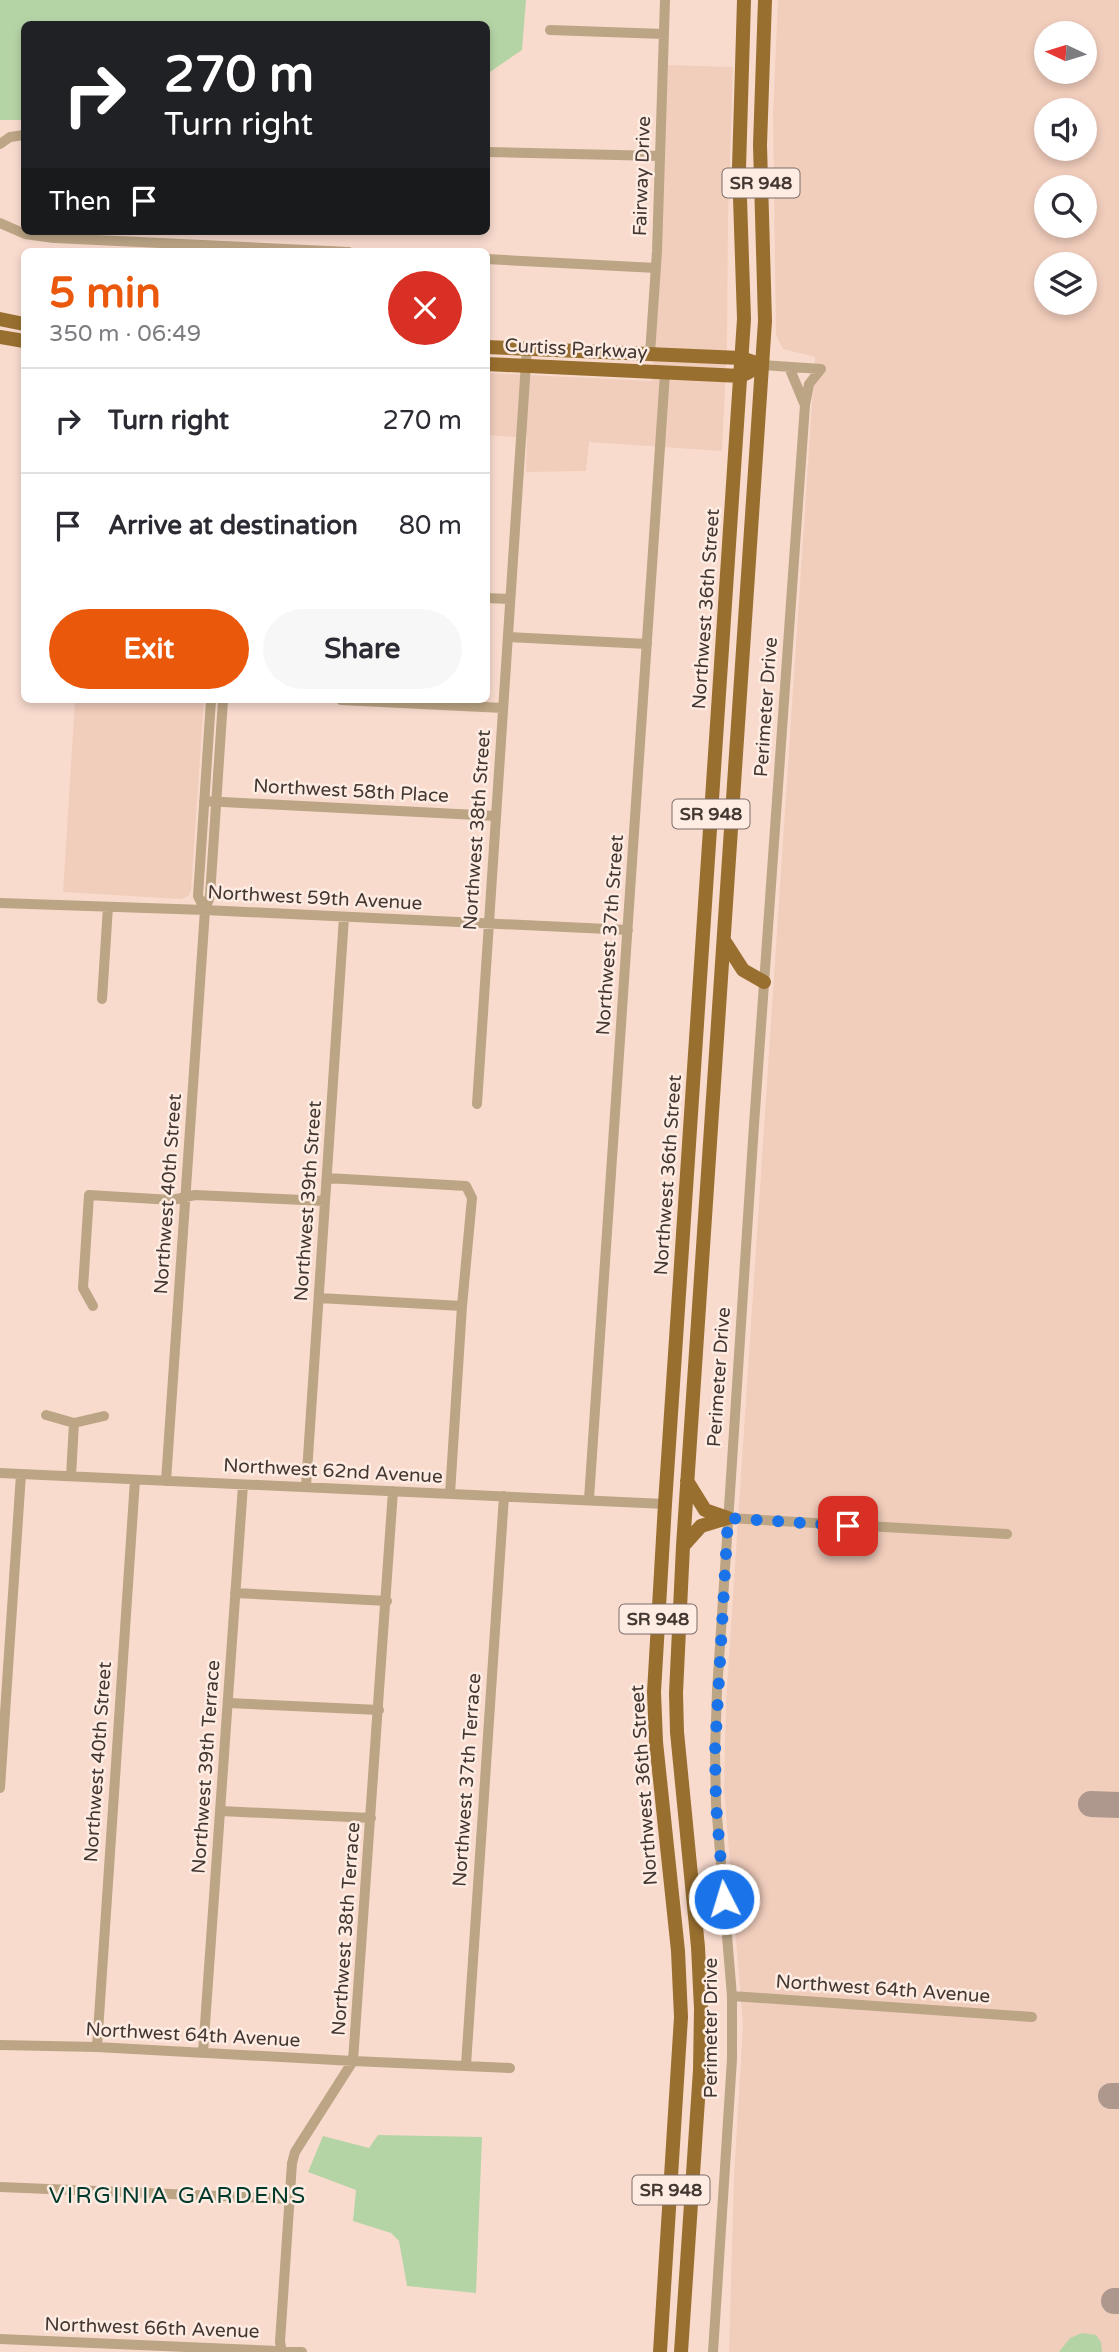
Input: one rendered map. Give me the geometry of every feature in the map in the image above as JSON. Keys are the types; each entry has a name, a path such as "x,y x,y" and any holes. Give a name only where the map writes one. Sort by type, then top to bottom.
{"main road":[{"name":"Northwest 36th Street","path":"660,2352 681,2017 678,1951 656,1734 655,1680 741,376 744,288 739,168 744,0"},
{"name":"Northwest 36th Street","path":"681,2352 700,2070 701,2009 676,1693 687,1481 762,365 765,304 760,145 765,0"},
{"path":"0,320 21,324"},
{"path":"0,337 21,340"},
{"name":"Curtiss Parkway","path":"490,346 741,358 762,365"},
{"name":"Curtiss Parkway","path":"490,364 741,376"},
{"path":"741,376 762,365"},
{"path":"738,732 730,721 733,679 723,647 736,644 744,632"},
{"path":"712,797 726,811 731,824"},
{"path":"724,940 738,966 748,975 764,982"},
{"path":"720,1006 709,987 700,980 710,974 723,957"},
{"path":"684,1216 705,1218"},
{"path":"687,1481 705,1510 728,1518"},
{"path":"683,1546 701,1526 728,1518"},
{"path":"656,1734 677,1732"},
{"path":"679,2068 700,2070"}],"street":[{"name":"Fairway Drive","path":"650,354 656,268 665,0"},
{"path":"550,30 664,34"},
{"path":"0,144 10,137 21,135"},
{"path":"490,152 660,156"},
{"path":"0,223 21,232"},
{"path":"32,235 265,248"},
{"path":"490,259 656,268"},
{"name":"Northwest 38th Street","path":"477,1104 527,348"},
{"path":"762,365 789,367"},
{"name":"Perimeter Drive","path":"713,2352 732,2059 732,1996 716,1804 715,1751 728,1518 805,405 809,384 821,369 789,367 805,405"},
{"name":"Northwest 37th Street","path":"589,1499 665,373"},
{"path":"490,598 510,600"},
{"path":"508,637 647,644"},
{"name":"Northwest 40th Street","path":"205,910 198,896 211,703"},
{"name":"Northwest 40th Street","path":"166,1481 205,910 210,896 223,703"},
{"path":"402,703 503,708"},
{"name":"Northwest 58th Place","path":"204,801 495,816"},
{"name":"Northwest 59th Avenue","path":"0,903 628,930"},
{"path":"102,999 108,907"},
{"name":"Northwest 39th Street","path":"306,1487 344,917"},
{"path":"327,1178 466,1186 472,1198 450,1494"},
{"path":"93,1306 83,1288 89,1195 172,1200 195,1195 325,1201"},
{"path":"320,1298 462,1306"},
{"path":"46,1415 74,1423 104,1416"},
{"path":"71,1476 74,1423"},
{"name":"Northwest 62nd Avenue","path":"0,1473 665,1503"},
{"path":"0,1788 21,1474"},
{"name":"Northwest 40th Street","path":"97,2047 135,1480"},
{"name":"Northwest 39th Terrace","path":"203,2053 243,1485"},
{"name":"Northwest 38th Terrace","path":"282,2352 280,2342 295,2152 354,2061 393,1491"},
{"name":"Northwest 37th Terrace","path":"466,2065 504,1496"},
{"path":"728,1518 1007,1534"},
{"path":"235,1593 387,1601"},
{"path":"228,1703 379,1710"},
{"path":"220,1811 371,1818"},
{"name":"Northwest 64th Avenue","path":"732,1996 1032,2017"},
{"name":"Northwest 64th Avenue","path":"0,2045 97,2047 510,2067"},
{"path":"0,2187 290,2199"},
{"name":"Northwest 66th Avenue","path":"0,2339 74,2347 302,2352"}],"shaded area":[{"path":"778,0 1119,0 1119,2352 729,2352 734,2177 743,2025 724,1789 726,1702 815,357 783,349 776,335 773,115"},
{"path":"668,65 733,67 722,451 589,442 586,471 526,472 527,438 490,435 490,373 652,381"},
{"path":"75,703 204,703 191,891 188,896 181,899 63,892"}],"green space":[{"path":"0,0 526,0 522,50 490,72 490,21 21,21 21,120 0,120"},
{"path":"378,2135 482,2137 476,2293 407,2286 399,2241 391,2233 353,2221 356,2190 308,2172 323,2136 369,2148"},
{"path":"1082,2333 1096,2335 1101,2342 1102,2352 1059,2352 1070,2338"}],"taxiway":[{"path":"1091,1804 1119,1805"},
{"path":"1111,2096 1119,2096"},
{"path":"1114,2301 1119,2301"}],"district":[{"name":"VIRGINIA GARDENS","path":"178,2196"}],"route":[{"path":"724,1899 716,1804 715,1751 728,1518 848,1526"}]}
